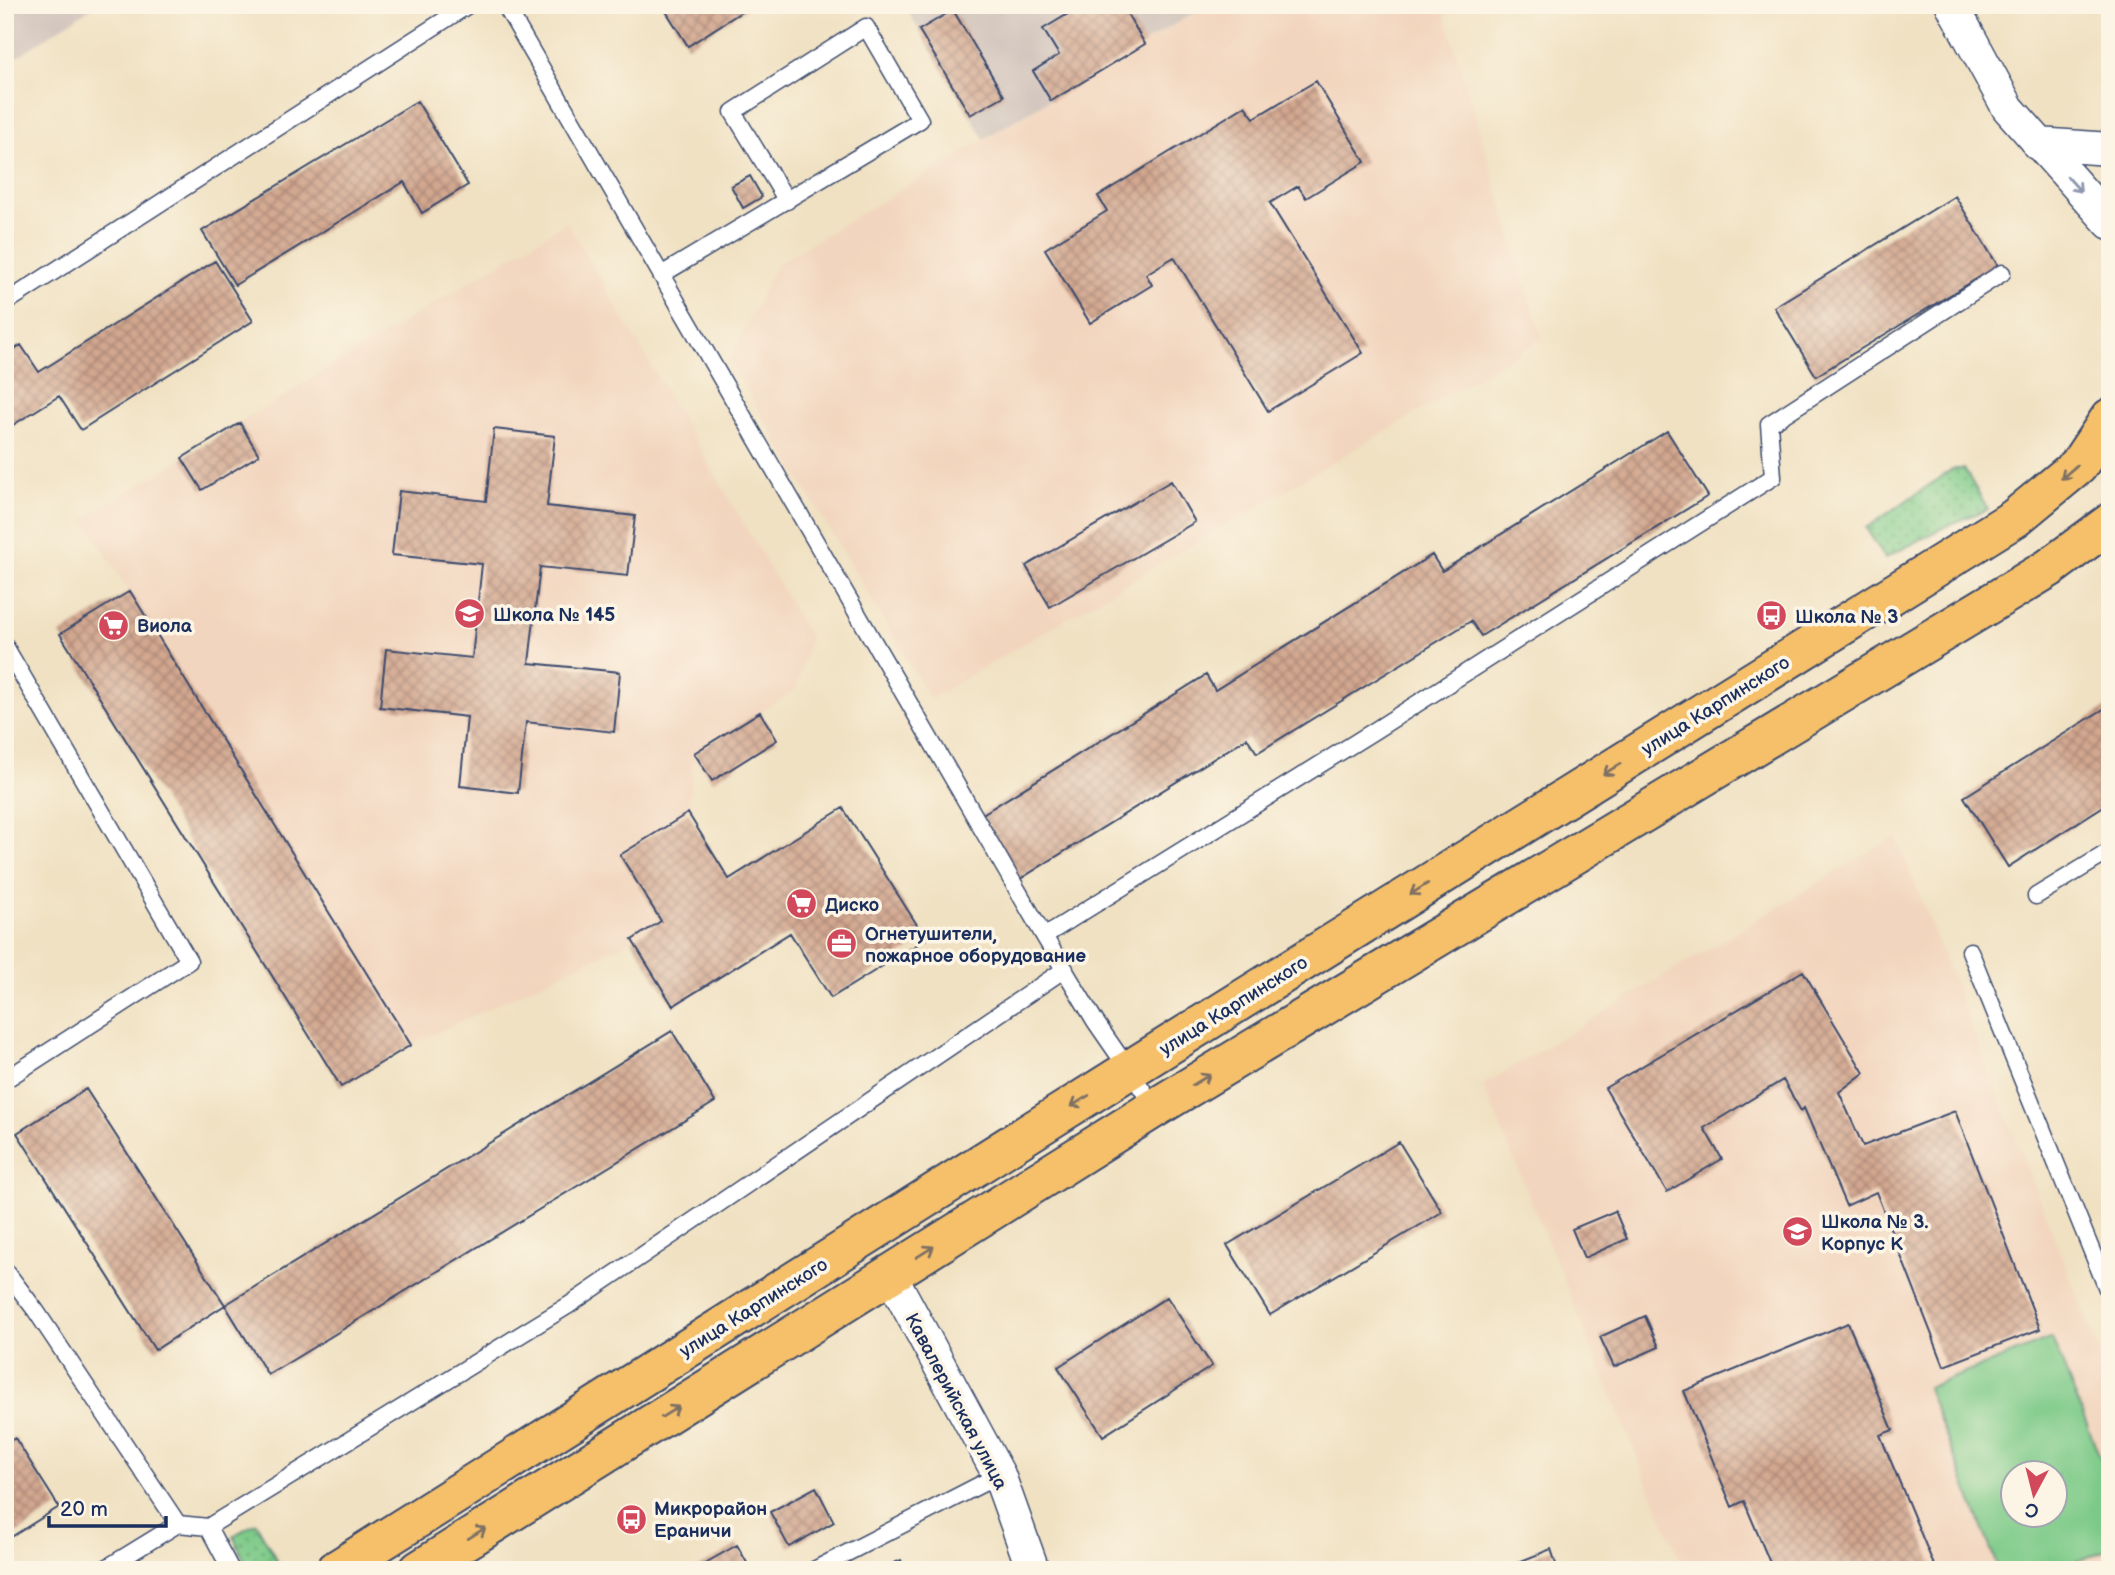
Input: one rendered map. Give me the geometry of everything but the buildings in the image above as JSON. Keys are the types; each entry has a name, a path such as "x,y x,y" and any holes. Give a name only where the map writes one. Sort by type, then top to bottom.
{"main road":[{"name":"улица Карпинского","path":"336,1570 1129,1070 2015,518 2078,466 2110,418"},
{"path":"419,1570 1154,1108 2049,568 2110,523"}],"street":[{"path":"1952,5 2008,108 2110,223"},
{"path":"2038,144 2110,149"},
{"name":"Кавалерийская улица","path":"890,1274 999,1475 1033,1570"}],"lane":[{"path":"5,303 468,5"},
{"path":"505,5 1044,936 1095,1021 1154,1108"},
{"path":"661,275 787,201 920,120 866,27 733,112 787,201"},
{"path":"1044,936 1374,731 1773,477 1769,424 2002,274"},
{"path":"5,646 188,961 5,1080"},
{"path":"2036,896 2110,851"},
{"path":"1969,951 2110,1296"},
{"path":"103,1570 178,1524 208,1527 569,1305 1065,969"},
{"path":"5,1270 36,1311 178,1524"},
{"path":"814,1570 999,1475"},
{"path":"208,1527 232,1570"}],"shaded area":[{"path":"5,5 95,5 5,65"},
{"path":"904,5 1207,5 984,139"},
{"path":"1208,5 1442,5 1542,339 930,699 729,360 777,264"},
{"name":"Школа № 145","path":"567,222 810,637 796,690 694,753 688,813 620,855 661,921 632,940 411,1045 84,519"},
{"name":"Школа № 3. Корпус К","path":"1896,836 2110,1378 2110,1570 1684,1570 1483,1085"}],"green space":[{"path":"1953,469 1964,469 1988,509 1949,525 1885,558 1866,528"},
{"path":"2052,1338 2110,1482 2110,1548 2055,1570 1999,1570 1927,1388"},
{"path":"256,1523 282,1570 250,1570 247,1566 233,1536"}],"place":[{"name":"Школа № 145","path":"470,614"},
{"name":"Школа № 3","path":"1772,616"},
{"name":"Виола","path":"114,625"},
{"name":"Диско","path":"802,904"},
{"name":"Огнетушители, пожарное оборудование","path":"842,944"},
{"name":"Школа № 3. Корпус К","path":"1798,1232"},
{"name":"Микрорайон Ераничи","path":"631,1519"}]}
